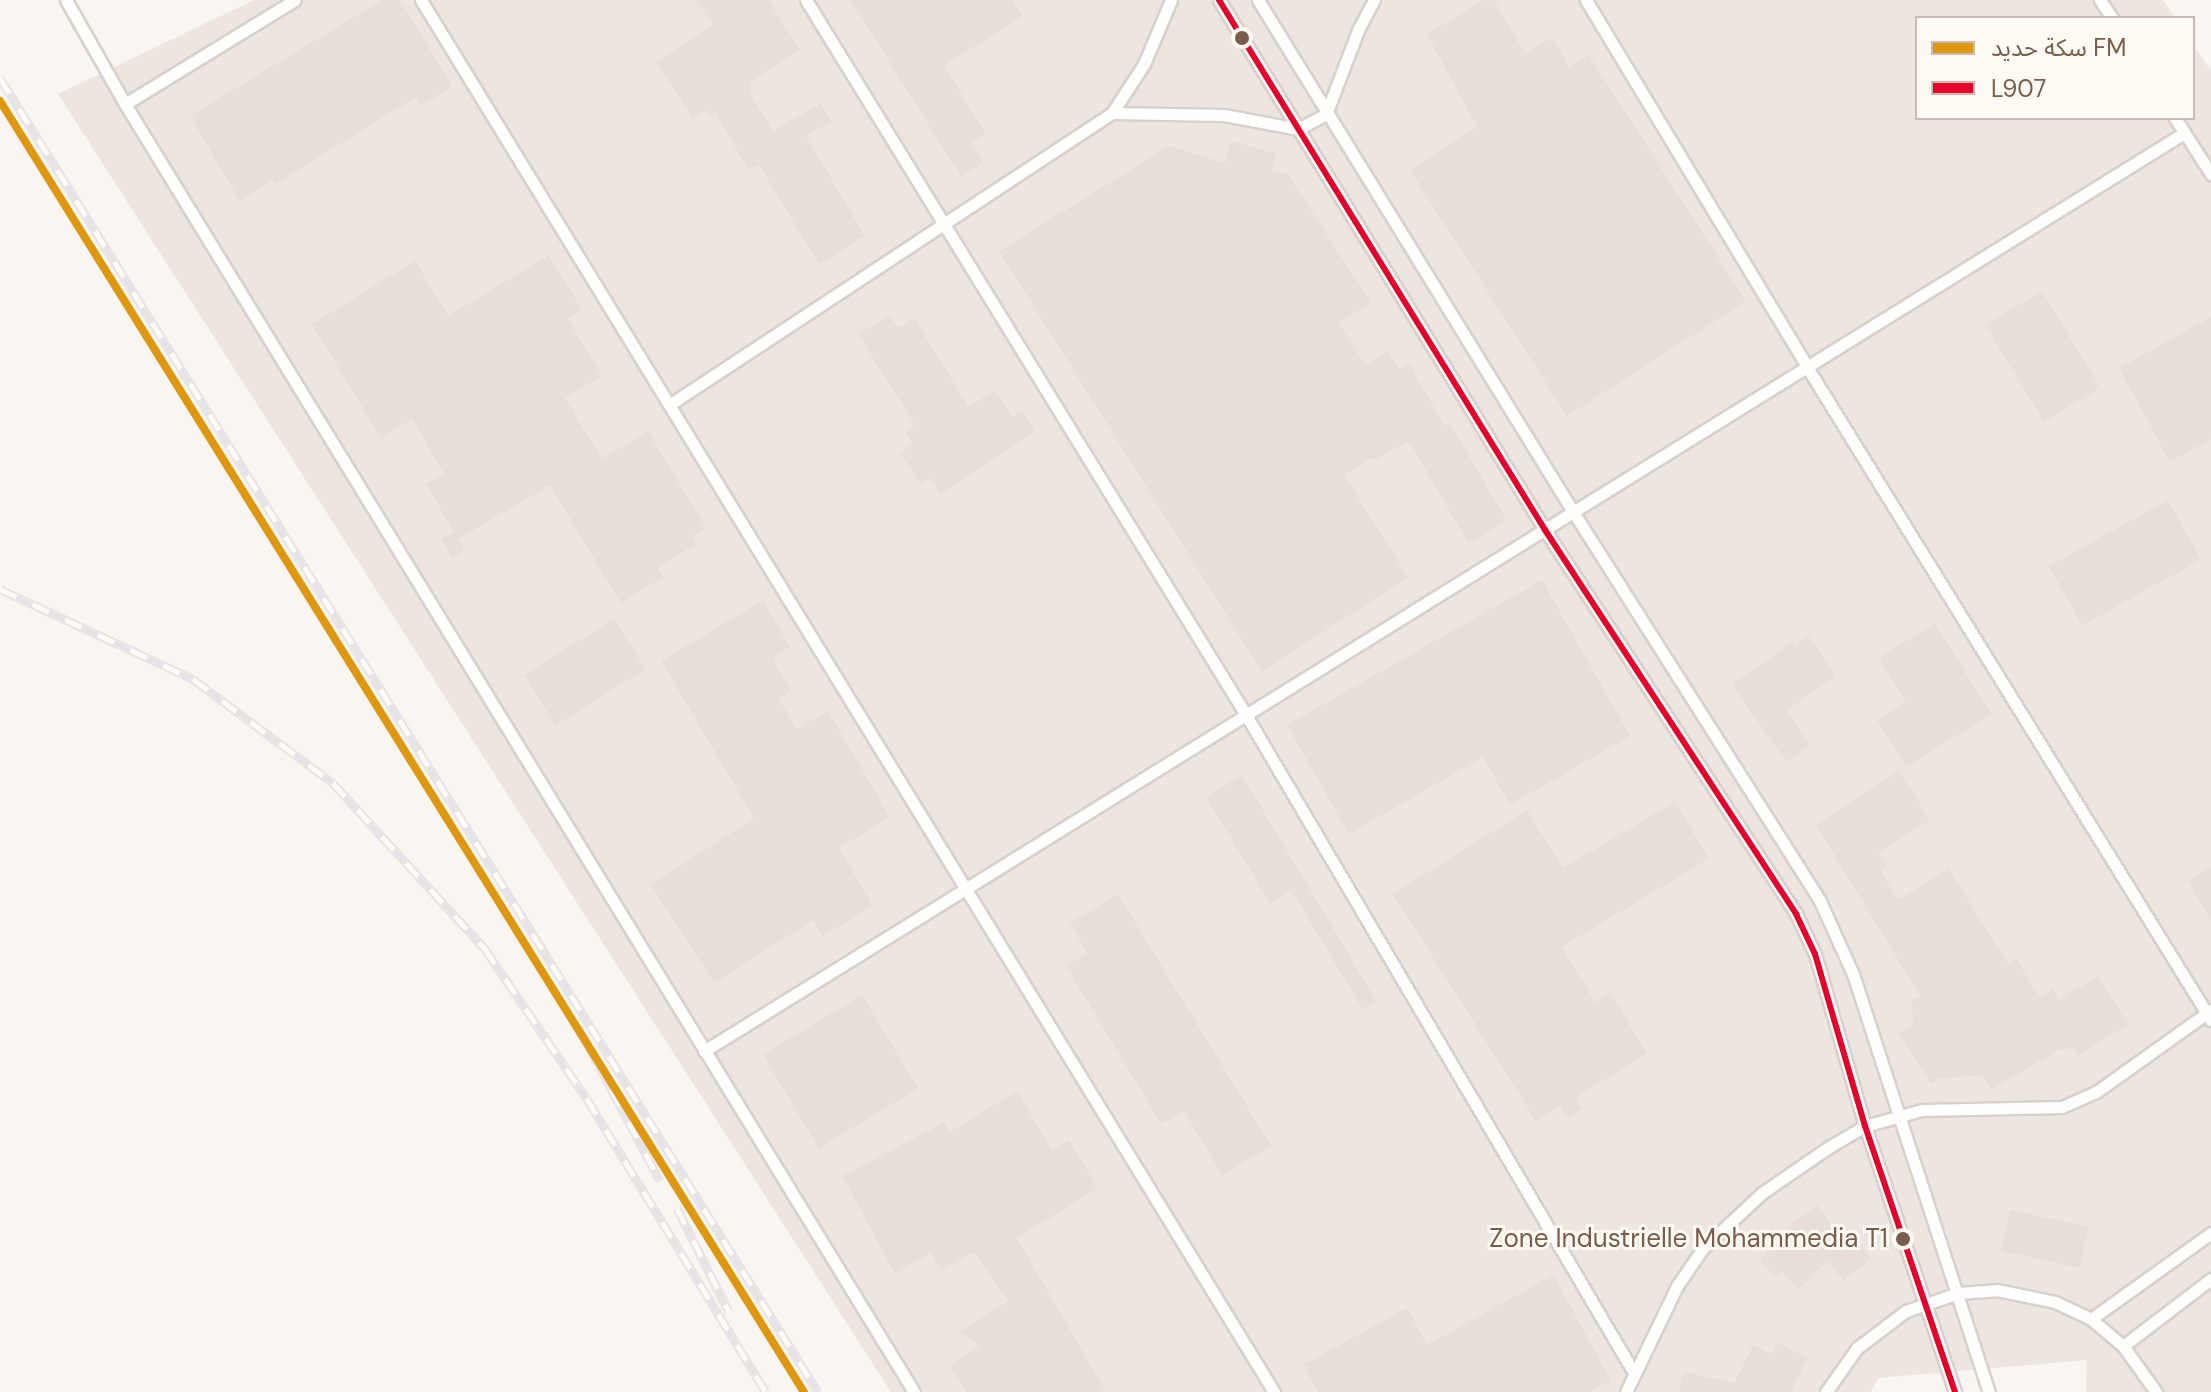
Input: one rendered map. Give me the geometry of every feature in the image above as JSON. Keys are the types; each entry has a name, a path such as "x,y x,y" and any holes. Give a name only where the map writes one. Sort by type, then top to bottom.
{"lane":[{"path":"66,0 125,104 914,1392"},
{"path":"125,104 295,0"},
{"path":"421,0 1274,1392"},
{"path":"806,0 1246,715 1634,1373"},
{"path":"669,405 945,226 1112,113 1144,64 1171,0"},
{"path":"1219,0 1545,530 1796,914 1819,965 1865,1126 1955,1392"},
{"path":"1258,0 1572,510 1820,901 1853,974 1989,1392"},
{"path":"1112,113 1212,114 1298,129 1326,114 1374,0"},
{"path":"1586,0 1807,367 2210,1015 2096,1092 2062,1107 1952,1108 1899,1115 1865,1126 1796,1169 1732,1217 1703,1248 1677,1286 1626,1392"},
{"path":"2176,120 2211,174"},
{"path":"704,1051 2184,133"},
{"path":"2091,1319 2211,1233"},
{"path":"2123,1346 2211,1279"},
{"path":"1826,1392 1843,1364 1871,1334 1924,1303 1958,1293 2017,1292 2055,1302 2091,1319 2123,1346 2156,1392"}],"shaded area":[{"path":"254,0 2163,0 2174,16 1915,16 1915,120 2195,120 2195,48 2211,71 2211,1392 2086,1392 2087,1360 1878,1378 1871,1392 891,1392 58,94"}],"building":[{"path":"382,0 400,0 452,86 421,106 416,97 275,184 273,180 240,201 190,116"},
{"path":"696,0 768,0 800,49 748,83 752,89 749,91 773,131 821,103 831,121 806,136 865,236 819,264 759,165 749,170 715,113 710,116 706,110 693,118 657,62 713,25"},
{"path":"851,0 1012,0 1022,16 944,66 986,134 971,144 983,163 961,177"},
{"path":"1484,0 1494,0 1525,54 1553,37 1569,67 1589,55 1746,301 1567,416 1410,170 1477,127 1427,34"},
{"path":"1231,141 1276,154 1271,170 1288,175 1371,302 1339,323 1365,365 1387,351 1399,370 1409,364 1445,426 1450,423 1507,521 1468,543 1409,441 1375,460 1373,457 1344,475 1408,577 1262,672 999,251 1169,146 1225,163"},
{"path":"549,255 582,310 568,319 602,376 565,398 602,459 648,431 706,528 692,536 696,544 658,568 663,577 621,603 550,485 458,539 465,550 452,558 441,539 454,532 426,484 444,474 412,419 381,438 312,324 415,261 448,316"},
{"path":"2042,291 2100,388 2044,422 1985,325"},
{"path":"890,315 898,328 914,318 969,407 995,390 1013,417 1022,411 1035,431 941,494 930,478 920,484 900,453 913,444 906,431 915,425 858,334"},
{"path":"2211,317 2211,439 2170,462 2119,368"},
{"path":"2168,500 2201,559 2082,625 2049,566"},
{"path":"1542,580 1630,736 1510,805 1483,757 1349,834 1287,725"},
{"path":"763,600 790,647 772,658 791,691 779,699 797,729 828,711 890,817 839,848 873,906 823,936 813,920 714,983 651,885 754,818 661,661"},
{"path":"614,619 645,669 555,725 524,675"},
{"path":"1935,623 1991,714 1906,767 1877,720 1906,702 1879,658"},
{"path":"1808,636 1836,676 1786,711 1810,745 1786,762 1732,684 1793,642 1795,645"},
{"path":"1899,771 1930,820 1878,853 1887,867 1880,871 1898,900 1948,868 2008,964 2016,959 2040,997 2053,989 2059,1000 2098,976 2128,1024 2078,1056 2073,1048 2060,1049 1991,1090 1982,1075 1941,1078 1931,1084 1899,1033 1913,1024 1912,1001 1920,996 1816,825"},
{"path":"1242,775 1377,1002 1363,1010 1291,890 1270,903 1206,797"},
{"path":"1675,802 1709,859 1561,947 1596,1003 1610,993 1647,1053 1575,1098 1582,1109 1567,1118 1560,1106 1536,1121 1393,894 1527,810 1563,868"},
{"path":"2211,867 2211,921 2188,881"},
{"path":"1118,894 1271,1146 1222,1175 1184,1111 1161,1124 1066,966 1087,953 1070,923"},
{"path":"862,995 918,1088 819,1148 763,1055"},
{"path":"1017,1091 1052,1150 1069,1140 1098,1188 1017,1238 1106,1392 967,1392 950,1366 979,1346 960,1331 1009,1301 974,1252 941,1270 931,1253 894,1273 843,1176 945,1122 950,1132"},
{"path":"1817,1205 1846,1244 1854,1237 1871,1258 1844,1281 1827,1261 1799,1289 1782,1271 1776,1277 1760,1261 1790,1231 1787,1227"},
{"path":"2010,1210 2088,1227 2080,1268 2001,1251"},
{"path":"1553,1275 1611,1380 1589,1392 1318,1392 1303,1365 1407,1308 1427,1345"},
{"path":"1777,1343 1808,1358 1791,1392 1679,1392 1684,1372 1734,1383 1753,1345 1772,1354"}],"railway":[{"path":"0,78 818,1392"},
{"path":"0,589 193,679 333,783 485,949 587,1099 766,1392"},
{"path":"578,1026 660,1181"},
{"path":"677,1208 729,1312"}],"rail line":[{"name":"FM","path":"0,101 804,1392"}],"transit line":[{"name":"L907","path":"1219,0 1545,530 1796,914 1815,954 1865,1126 1955,1392"}],"place":[{"name":"Zone Industrielle Mohammedia T1","path":"1903,1239"}]}
